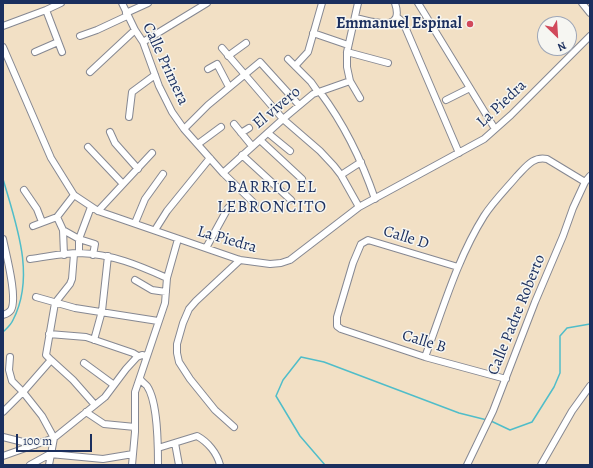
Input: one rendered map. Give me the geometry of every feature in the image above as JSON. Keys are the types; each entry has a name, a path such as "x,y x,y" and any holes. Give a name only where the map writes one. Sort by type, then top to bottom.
{"street":[{"path":"3,26 61,3"},
{"name":"Calle Primera","path":"122,3 135,30 143,42 168,106 184,129 223,173 255,204"},
{"path":"80,36 97,30 148,3"},
{"path":"143,42 208,3"},
{"path":"295,66 308,52 322,3"},
{"path":"358,3 348,45 347,67 350,81 360,98"},
{"path":"418,3 495,129"},
{"path":"583,3 590,13"},
{"path":"355,18 385,24 392,23 397,17 397,4"},
{"path":"46,10 62,52"},
{"path":"397,17 403,22 459,154"},
{"path":"90,72 135,30"},
{"path":"313,33 348,45"},
{"name":"La Piedra","path":"4,51 51,158 74,195 98,211 240,260 270,264 290,260 359,207 459,154 484,139 590,36"},
{"path":"35,52 58,42"},
{"path":"228,56 246,43"},
{"path":"222,48 283,119 320,151 341,175 359,207"},
{"path":"347,52 388,63"},
{"path":"288,59 319,92 334,112 361,162 375,199"},
{"path":"184,129 208,105 259,62 261,62 299,105"},
{"path":"208,69 217,64 229,87"},
{"path":"129,117 132,92 155,75"},
{"name":"El vivero","path":"223,173 299,105 319,92 338,87 350,81"},
{"path":"446,100 470,88"},
{"path":"234,124 252,146"},
{"path":"198,144 221,127"},
{"path":"241,133 249,128"},
{"path":"110,132 115,143 138,169"},
{"path":"268,133 290,151"},
{"path":"260,140 302,179"},
{"path":"88,146 123,184"},
{"path":"98,211 152,154"},
{"path":"242,155 291,200"},
{"path":"155,230 167,211 210,158"},
{"path":"425,356 458,267 485,215 507,188 532,161 541,158 547,158 585,182"},
{"path":"341,175 361,162"},
{"path":"135,223 145,199 163,174"},
{"name":"Calle Padre Roberto","path":"467,465 494,410 535,302 585,182 590,176"},
{"path":"24,190 37,209 42,222"},
{"path":"33,226 57,217 74,195"},
{"path":"91,207 79,239 72,279 55,303 46,355 73,380 95,405"},
{"path":"206,248 228,208"},
{"path":"57,217 63,230 64,255"},
{"path":"63,230 79,239 95,244 93,255"},
{"path":"3,239 13,291 12,308 7,314 3,315"},
{"path":"132,465 135,427 135,392 165,303 167,278 178,239"},
{"name":"Calle D","path":"337,326 337,317 353,264 361,244 368,240 458,267"},
{"path":"30,259 76,254 108,256 132,262 167,278"},
{"path":"94,340 102,311 108,256"},
{"path":"234,427 215,410 182,369 177,353 177,344 185,316 189,309 240,260"},
{"path":"135,280 152,290 166,292"},
{"path":"36,297 76,308 158,321"},
{"name":"Calle B","path":"337,326 341,330 506,379"},
{"path":"49,334 86,338 133,352 138,356"},
{"path":"3,456 54,438 105,397 138,356 146,356"},
{"path":"10,357 9,370 12,381 42,416 54,438 49,465"},
{"path":"3,412 51,360"},
{"path":"84,363 114,385"},
{"path":"140,379 152,397 158,448 158,465"},
{"path":"541,465 572,411 590,386"},
{"path":"86,412 104,424 135,427"},
{"path":"158,448 197,436 204,439 212,448 220,465"},
{"path":"3,437 35,445"},
{"path":"175,443 179,465"},
{"path":"30,465 50,454 103,459 133,454"}],"waterway":[{"path":"3,179 18,232 22,250 23,268 23,286 20,303 12,322 3,332"},
{"path":"491,421 510,430 532,422 554,387 560,373 560,336 567,328 590,324"},
{"path":"325,465 300,436 276,396 283,380 301,357 324,362 459,413 487,420"}],"place":[{"name":"Emmanuel Espinal","path":"470,24"}],"district":[{"name":"BARRIO EL LEBRONCITO","path":"272,198"}]}
